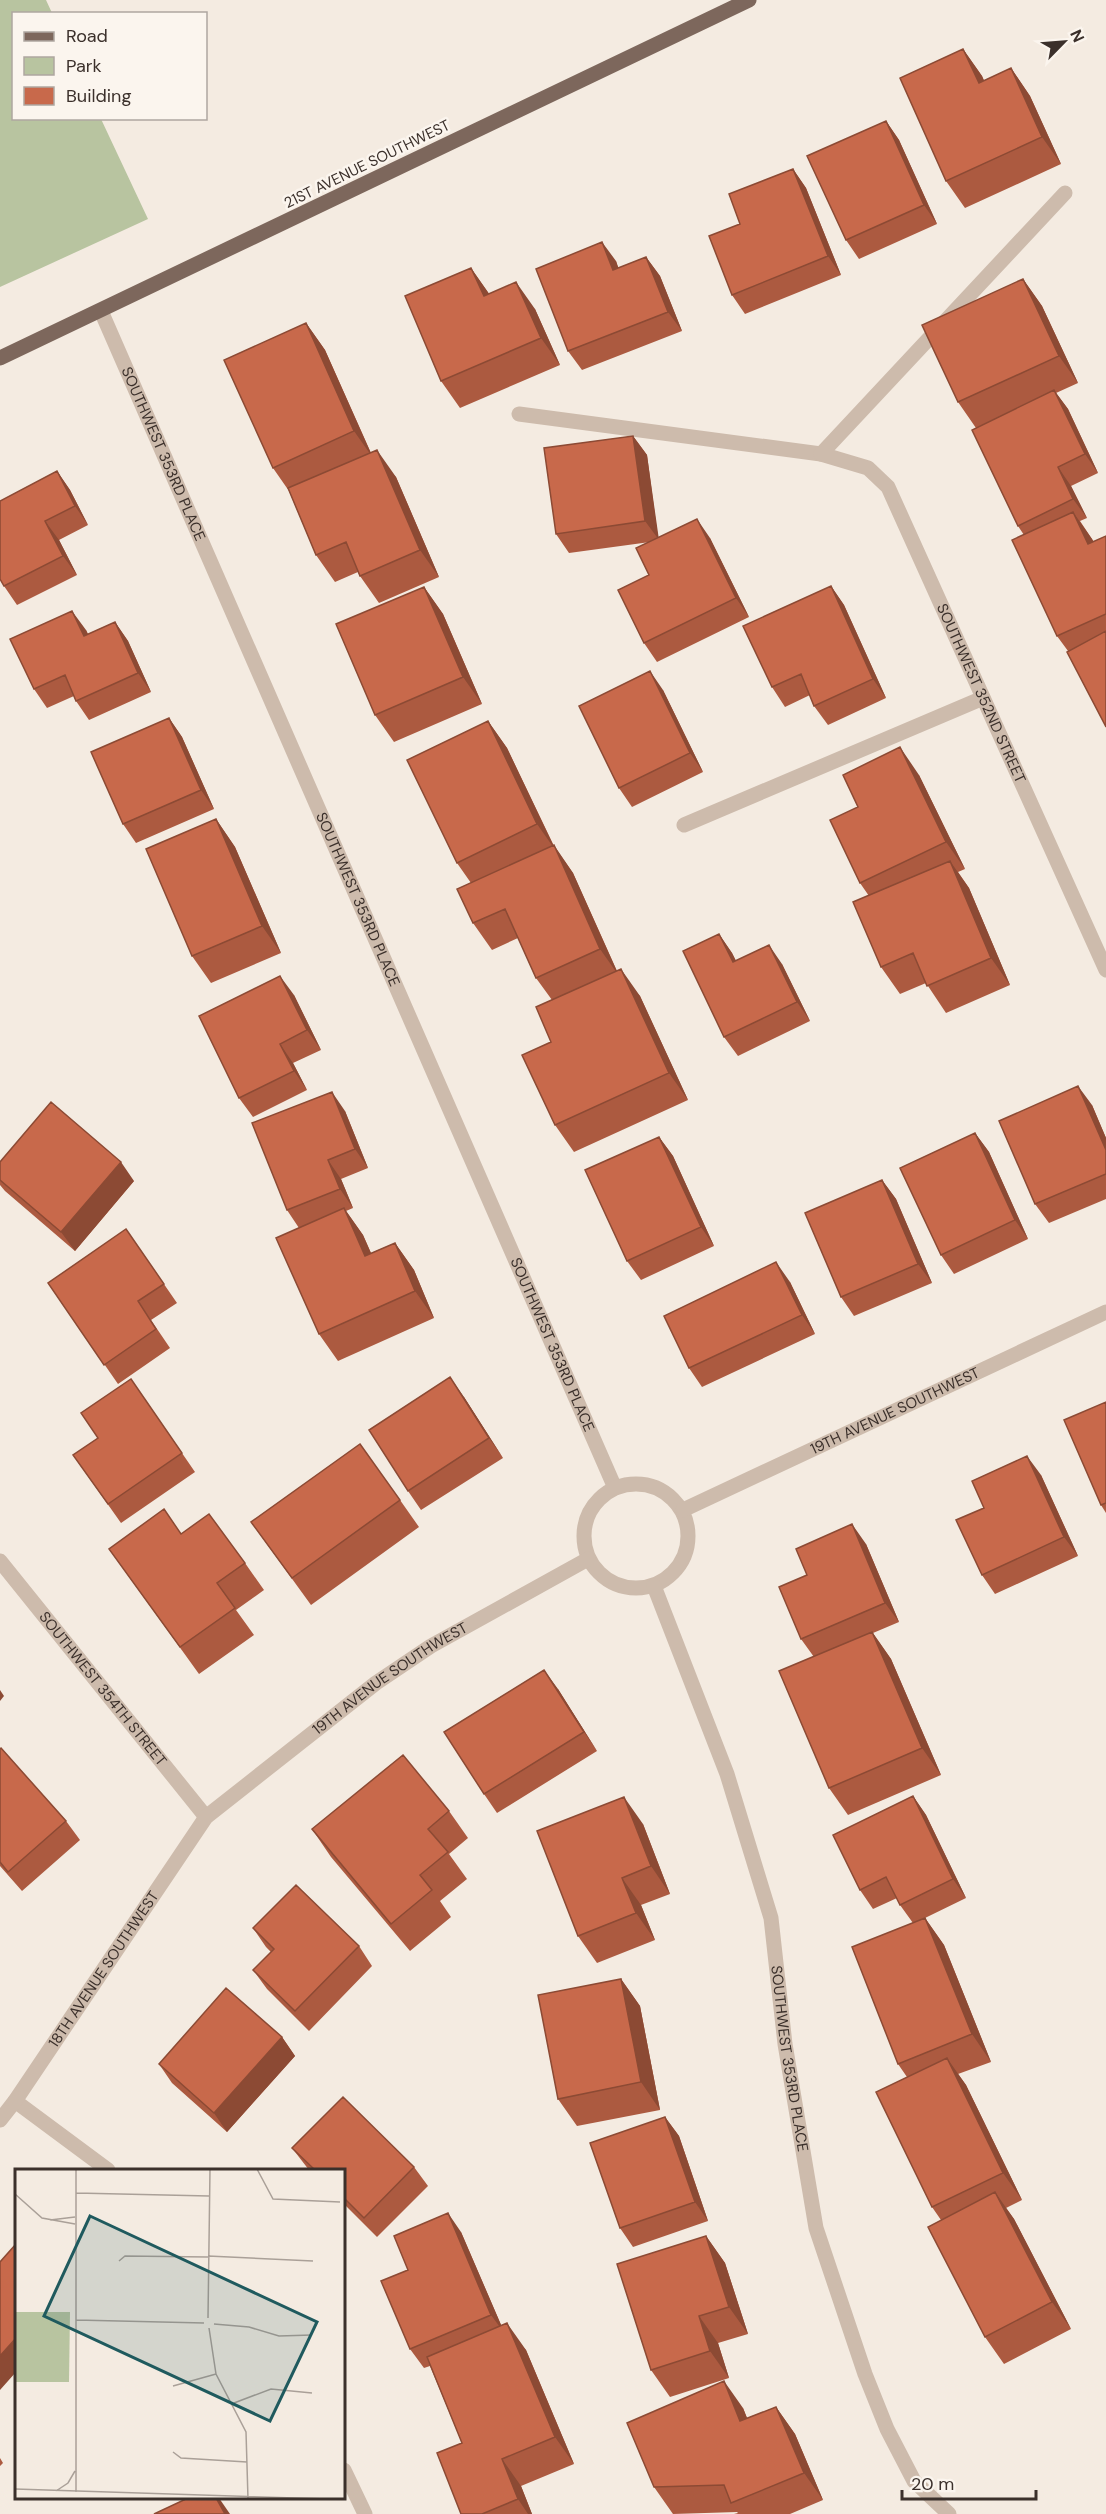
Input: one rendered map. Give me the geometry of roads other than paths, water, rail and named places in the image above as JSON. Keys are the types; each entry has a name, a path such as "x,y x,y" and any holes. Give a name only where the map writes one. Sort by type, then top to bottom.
{"main road":[{"name":"21ST AVENUE SOUTHWEST","path":"0,358 749,0"}],"street":[{"path":"821,454 1065,193"},
{"name":"SOUTHWEST 353RD PLACE","path":"101,311 615,1488"},
{"name":"SOUTHWEST 352ND STREET","path":"519,414 821,454 868,468 888,487 1106,970"},
{"path":"684,825 983,698"},
{"name":"19TH AVENUE SOUTHWEST","path":"683,1510 1106,1312"},
{"path":"636,1482 654,1484 669,1494 683,1510 689,1533 684,1554 677,1569 654,1586 636,1589 618,1586 599,1575 588,1559 585,1530 590,1510 602,1496 615,1488 636,1482"},
{"name":"19TH AVENUE SOUTHWEST","path":"206,1817 376,1683 431,1646 588,1559"},
{"name":"SOUTHWEST 354TH STREET","path":"0,1561 206,1817"},
{"name":"SOUTHWEST 353RD PLACE","path":"654,1586 727,1774 771,1918 785,2044 816,2228 865,2373 887,2429 914,2481 949,2514"},
{"name":"18TH AVENUE SOUTHWEST","path":"0,2120 206,1817"},
{"path":"15,2101 107,2169"},
{"path":"345,2472 365,2514"}]}
